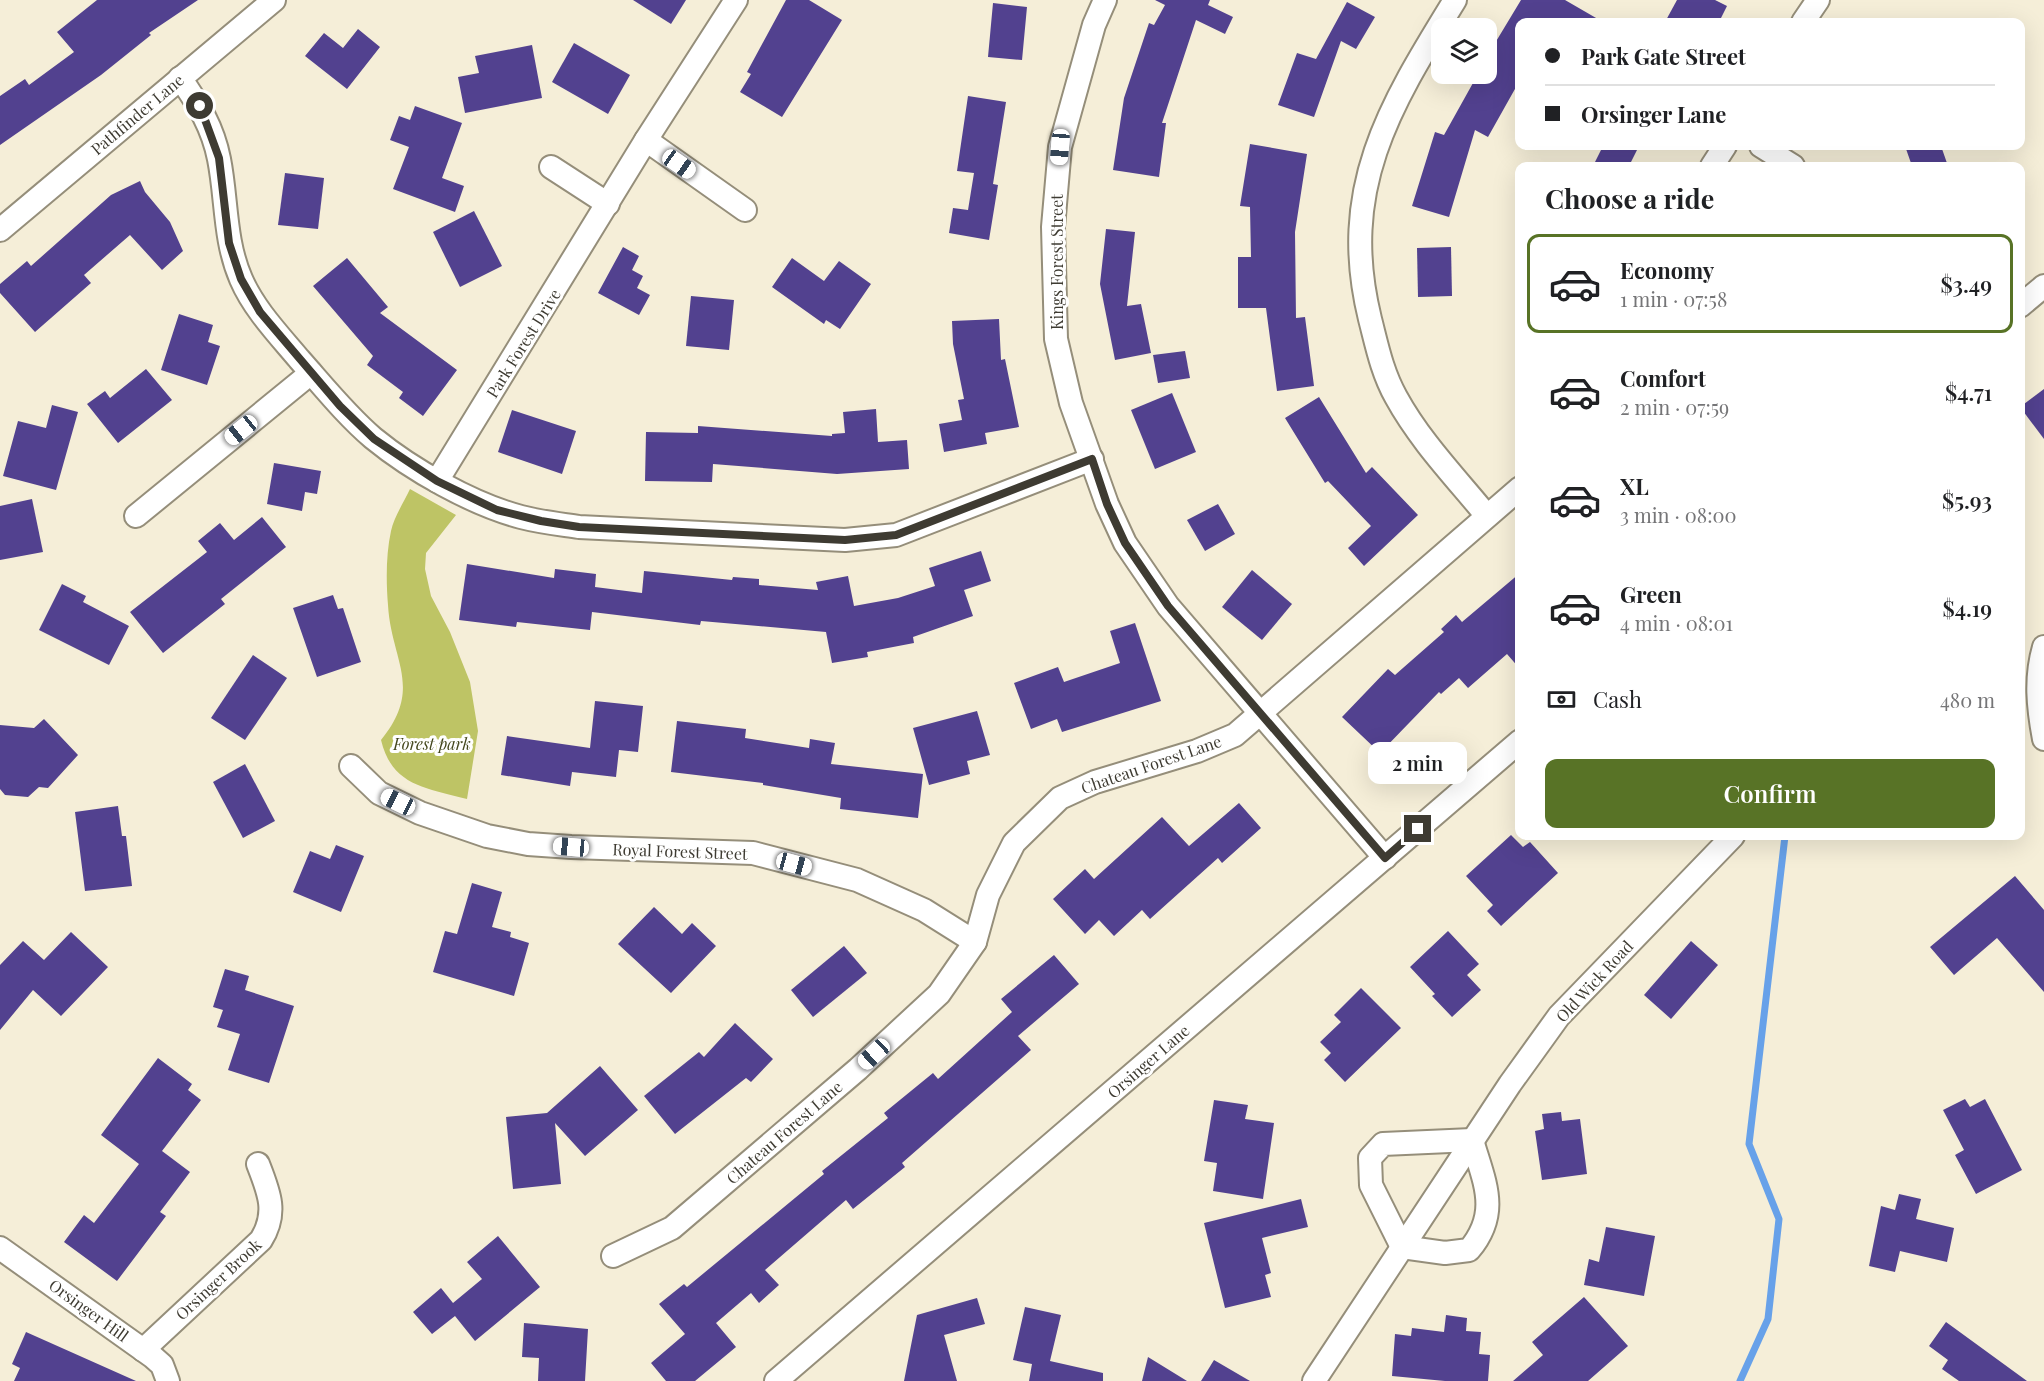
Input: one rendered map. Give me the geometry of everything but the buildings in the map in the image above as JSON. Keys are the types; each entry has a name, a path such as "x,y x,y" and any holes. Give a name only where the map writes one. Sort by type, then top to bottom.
{"street":[{"name":"Pathfinder Lane","path":"0,230 274,0"},
{"name":"Park Forest Drive","path":"437,481 646,140 736,0"},
{"name":"Kings Forest Street","path":"1105,0 1094,25 1060,147 1053,227 1056,339 1071,403 1107,504 1125,543 1168,606 1258,714 1385,858"},
{"path":"1455,0 1410,73 1380,134 1363,192 1359,233 1365,301 1381,365 1395,396 1416,429 1487,516"},
{"path":"1806,18 1818,0"},
{"path":"180,78 200,106 213,136 219,158 229,243 241,279 260,312 340,406 374,439 437,481 497,510 541,521 579,527 845,540 896,535 1092,459"},
{"path":"646,140 745,210"},
{"path":"1767,150 1787,162"},
{"path":"551,167 608,204"},
{"path":"2025,302 2044,286"},
{"path":"136,516 311,373"},
{"name":"Chateau Forest Lane","path":"613,1257 672,1228 858,1069 939,994 975,942 988,895 1014,843 1060,798 1095,782 1235,735 1515,492"},
{"path":"2044,647 2029,700 2044,739"},
{"name":"Orsinger Lane","path":"776,1381 1515,745"},
{"name":"Royal Forest Street","path":"351,766 380,793 420,813 487,836 571,847 753,853 857,880 924,910 975,942"},
{"name":"Old Wick Road","path":"1314,1381 1472,1140 1559,1016 1729,840"},
{"path":"1472,1140 1488,1194 1489,1213 1482,1234 1469,1250 1445,1253 1402,1247 1371,1185 1370,1158 1383,1144 1472,1140"},
{"name":"Orsinger Brook","path":"143,1350 261,1240 270,1227 273,1208 258,1164"},
{"name":"Orsinger Hill","path":"0,1248 162,1365 168,1381"}],"green space":[{"name":"Forest park","path":"410,489 456,515 426,553 425,569 431,596 450,632 470,682 478,731 467,799 425,788 402,776 386,755 381,740 394,722 401,705 403,689 402,674 390,624 387,568 392,526"}],"waterway":[{"path":"1740,1381 1768,1319 1779,1219 1749,1144 1785,840"}],"route":[{"path":"200,106 219,158 229,243 241,279 260,312 357,423 374,439 437,481 497,510 520,517 579,527 845,540 896,535 1092,459 1107,504 1125,543 1168,606 1258,714 1385,858 1418,829"}]}
